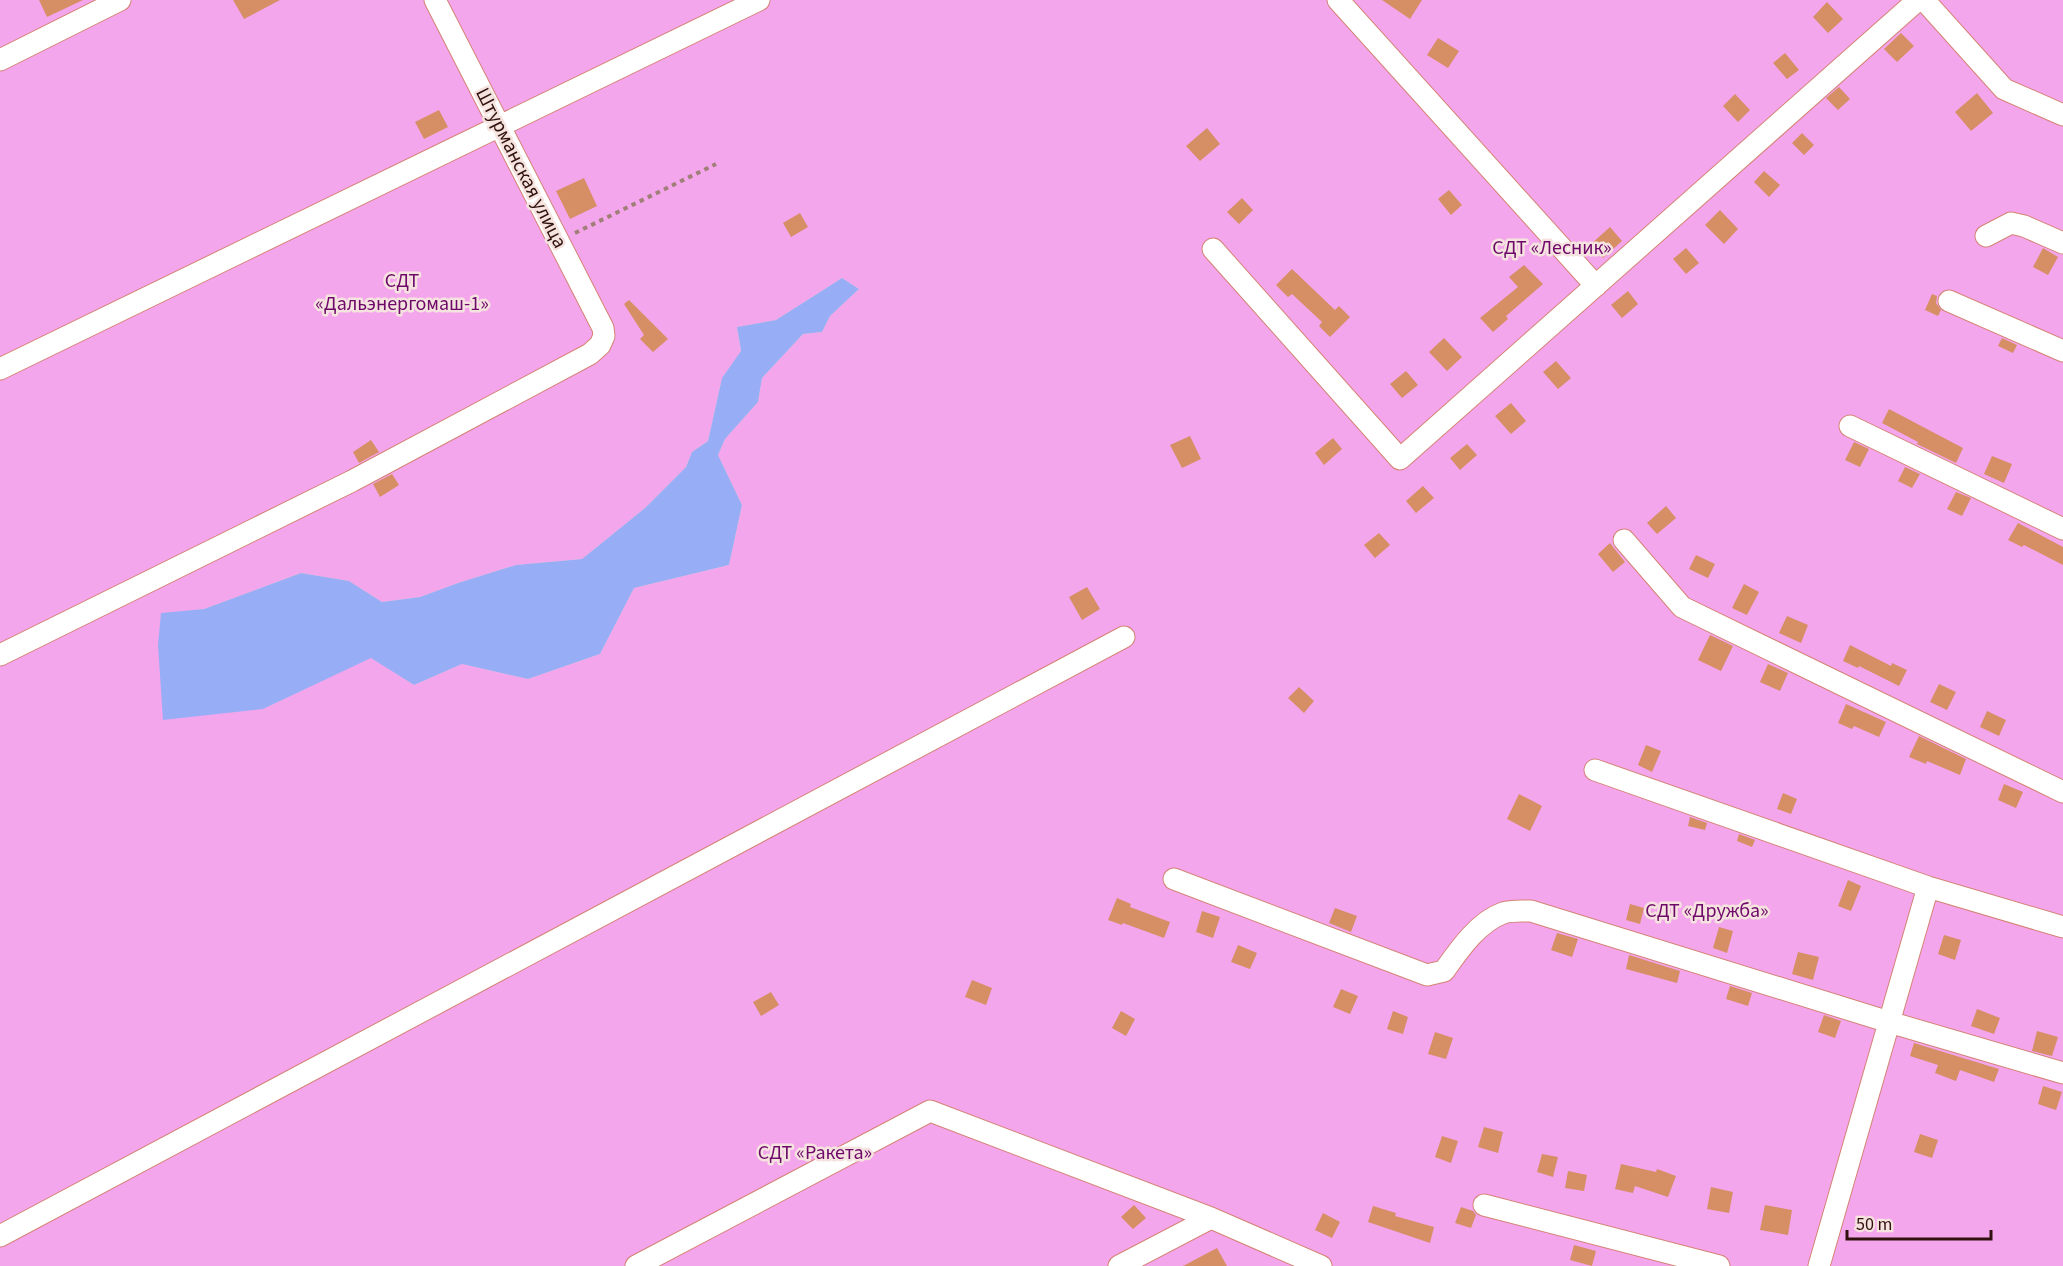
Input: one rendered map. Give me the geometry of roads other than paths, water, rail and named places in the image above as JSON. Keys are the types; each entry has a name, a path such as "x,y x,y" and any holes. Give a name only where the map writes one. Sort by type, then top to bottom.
{"lane":[{"path":"0,60 120,0"},
{"name":"Штурманская улица","path":"0,655 363,475 590,354 600,345 604,336 603,328 435,0"},
{"path":"0,369 759,0"},
{"path":"1338,0 1596,286"},
{"path":"1213,249 1400,459 1918,0"},
{"path":"1924,0 2004,89 2063,115"},
{"path":"1986,236 2011,223 2024,226 2063,243"},
{"path":"1949,301 2063,351"},
{"path":"1850,426 2063,529"},
{"path":"1624,540 1682,607 2063,792"},
{"path":"0,1236 1124,637"},
{"path":"1595,770 1928,887 2063,927"},
{"path":"1174,879 1427,975 1444,971 1481,927 1504,912 1531,911 1889,1022 2063,1073"},
{"path":"1819,1266 1928,887"},
{"path":"636,1266 930,1111 1211,1218 1322,1266"},
{"path":"1484,1205 1719,1266"},
{"path":"1119,1266 1211,1218"}],"water":[{"path":"842,278 859,289 830,316 822,332 803,334 762,378 758,402 725,439 718,455 742,505 729,565 634,588 600,654 528,679 462,664 414,685 371,658 263,709 163,720 158,645 161,613 204,609 301,573 349,581 382,602 420,597 516,565 582,559 645,508 686,467 692,452 708,441 722,378 741,351 737,327 776,320"}],"park label":[{"name":"СДТ «Лесник»","path":"1552,248"},
{"name":"СДТ «Дальэнергомаш-1»","path":"402,292"},
{"name":"СДТ «Дружба»","path":"1707,911"},
{"name":"СДТ «Ракета»","path":"815,1153"}]}
